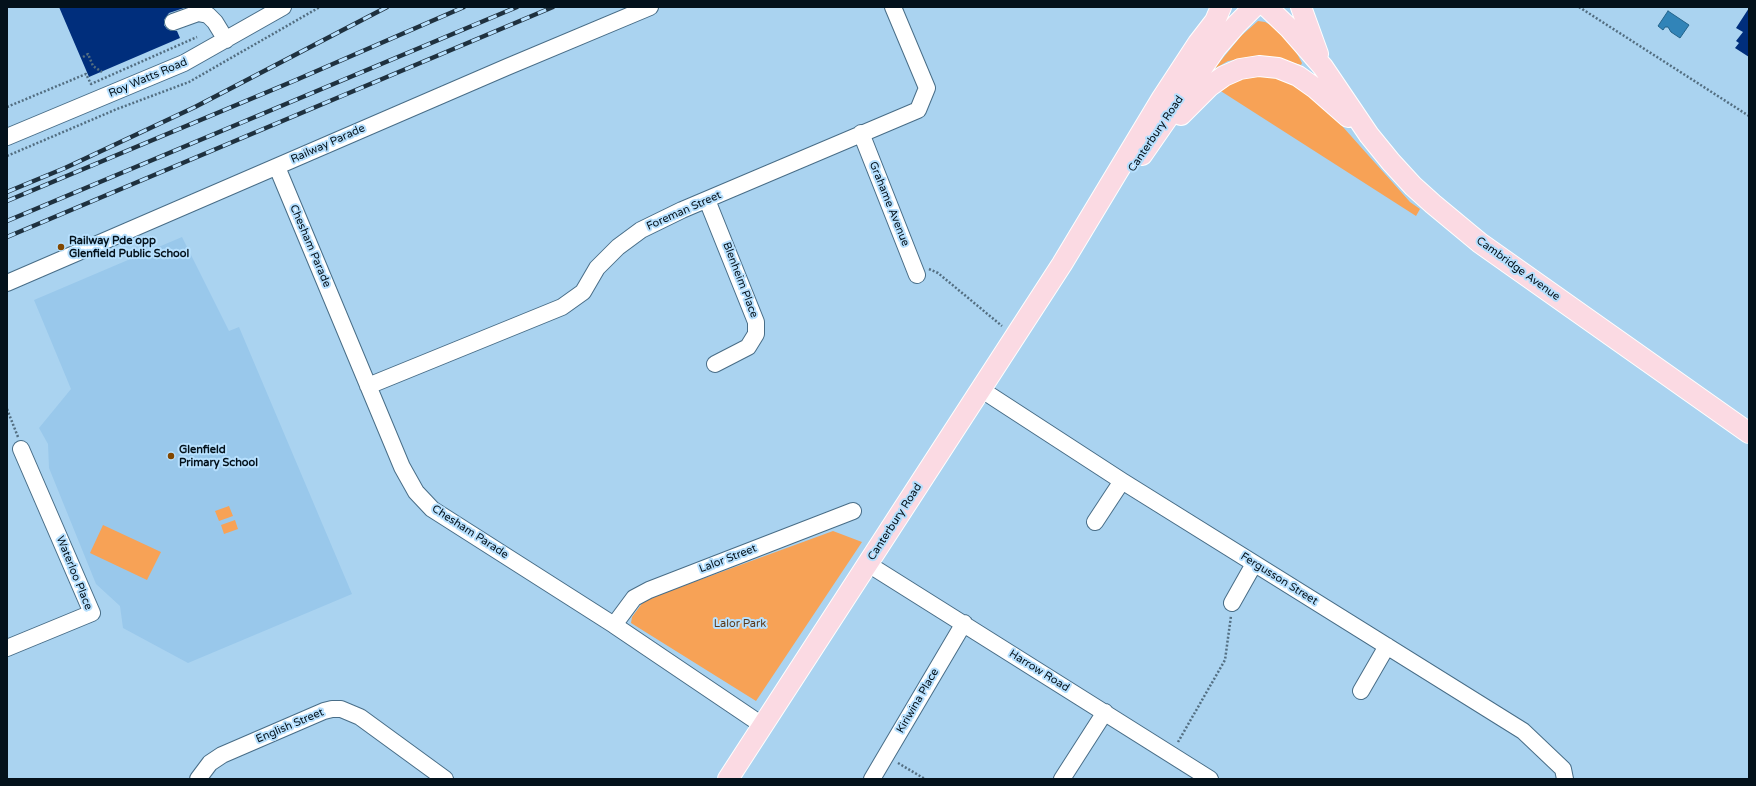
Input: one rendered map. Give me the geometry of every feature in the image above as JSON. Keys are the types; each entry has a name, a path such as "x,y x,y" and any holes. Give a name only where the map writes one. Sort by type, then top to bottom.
{"main road":[{"name":"Canterbury Road","path":"728,779 982,390 1062,264 1162,98 1198,42 1215,21 1221,7"},
{"name":"Canterbury Road","path":"1062,264 1126,178 1216,48 1254,7"},
{"name":"Cambridge Avenue","path":"1267,7 1289,28 1323,67 1369,135 1413,186 1480,243 1749,433"},
{"name":"Cambridge Avenue","path":"1301,7 1323,67"},
{"path":"1126,178 1186,110 1210,86 1232,72 1249,67 1278,68 1298,76 1315,88 1369,135"}],"street":[{"name":"Railway Parade","path":"7,283 507,67 650,7"},
{"name":"Foreman Street","path":"368,386 562,307 583,292 597,268 618,247 641,230 861,133 918,110 927,88 893,7"},
{"name":"Roy Watts Road","path":"7,137 184,63 222,33 273,9"},
{"path":"173,22 198,13 203,14 212,18 222,33"},
{"name":"Grahame Avenue","path":"861,133 914,268"},
{"name":"Chesham Parade","path":"277,167 402,467 416,492 432,509 614,625 762,725"},
{"name":"Blenheim Place","path":"707,200 756,322 756,334 748,347 715,364"},
{"name":"Fergusson Street","path":"982,390 1122,481 1523,731 1562,769 1565,779"},
{"name":"Waterloo Place","path":"7,648 92,613 21,449"},
{"path":"1095,522 1122,481"},
{"name":"Lalor Street","path":"614,625 634,598 649,590 853,510"},
{"name":"Harrow Road","path":"868,564 1210,779"},
{"path":"1232,603 1254,564"},
{"name":"Kiriwina Place","path":"872,779 964,623"},
{"path":"1361,691 1387,646"},
{"name":"English Street","path":"198,779 210,763 222,755 324,711 332,709 346,710 360,717 445,779"},
{"path":"1062,779 1105,712"}],"path":[{"path":"7,156 117,109 189,82 320,7"},
{"path":"1579,7 1749,116"},
{"path":"7,107 86,74 91,84 222,33"},
{"path":"83,56 88,54 93,66 102,72"},
{"path":"914,268 938,273 1015,336"},
{"path":"7,409 15,427 21,449"},
{"path":"1171,755 1225,660 1232,603"},
{"path":"886,755 925,779"}],"shaded area":[{"path":"1668,11 1689,25 1680,38 1671,32 1668,27 1665,27 1663,30 1658,26"},
{"name":"Glenfield Primary School","path":"182,237 229,331 239,327 352,594 188,663 123,628 120,606 96,584 49,468 48,444 39,428 71,389 34,300"}],"green space":[{"path":"1258,21 1265,22 1276,28 1295,50 1302,63 1301,65 1272,57 1251,57 1228,61 1214,69 1241,36"},
{"path":"1282,75 1326,108 1410,202 1420,209 1416,216 1216,88 1240,76"},
{"path":"229,506 233,516 219,521 215,511"},
{"path":"235,520 238,529 224,534 221,525"},
{"path":"103,525 161,552 147,580 90,553"},
{"name":"Lalor Park","path":"833,531 862,542 756,701 631,623 632,617 643,602 653,597"}],"building":[{"path":"59,7 187,7 169,13 164,20 164,25 167,29 177,31 180,38 89,77"},
{"path":"1749,8 1749,57 1735,48 1739,43 1736,41 1743,32 1736,28"}],"railway":[{"path":"7,192 65,168 195,107 387,7"},
{"path":"7,201 296,80 464,7"},
{"path":"7,221 517,7"},
{"path":"7,237 553,7"}],"place":[{"name":"Railway Pde opp Glenfield Public School","path":"61,247"},
{"name":"Glenfield Primary School","path":"171,456"}]}
